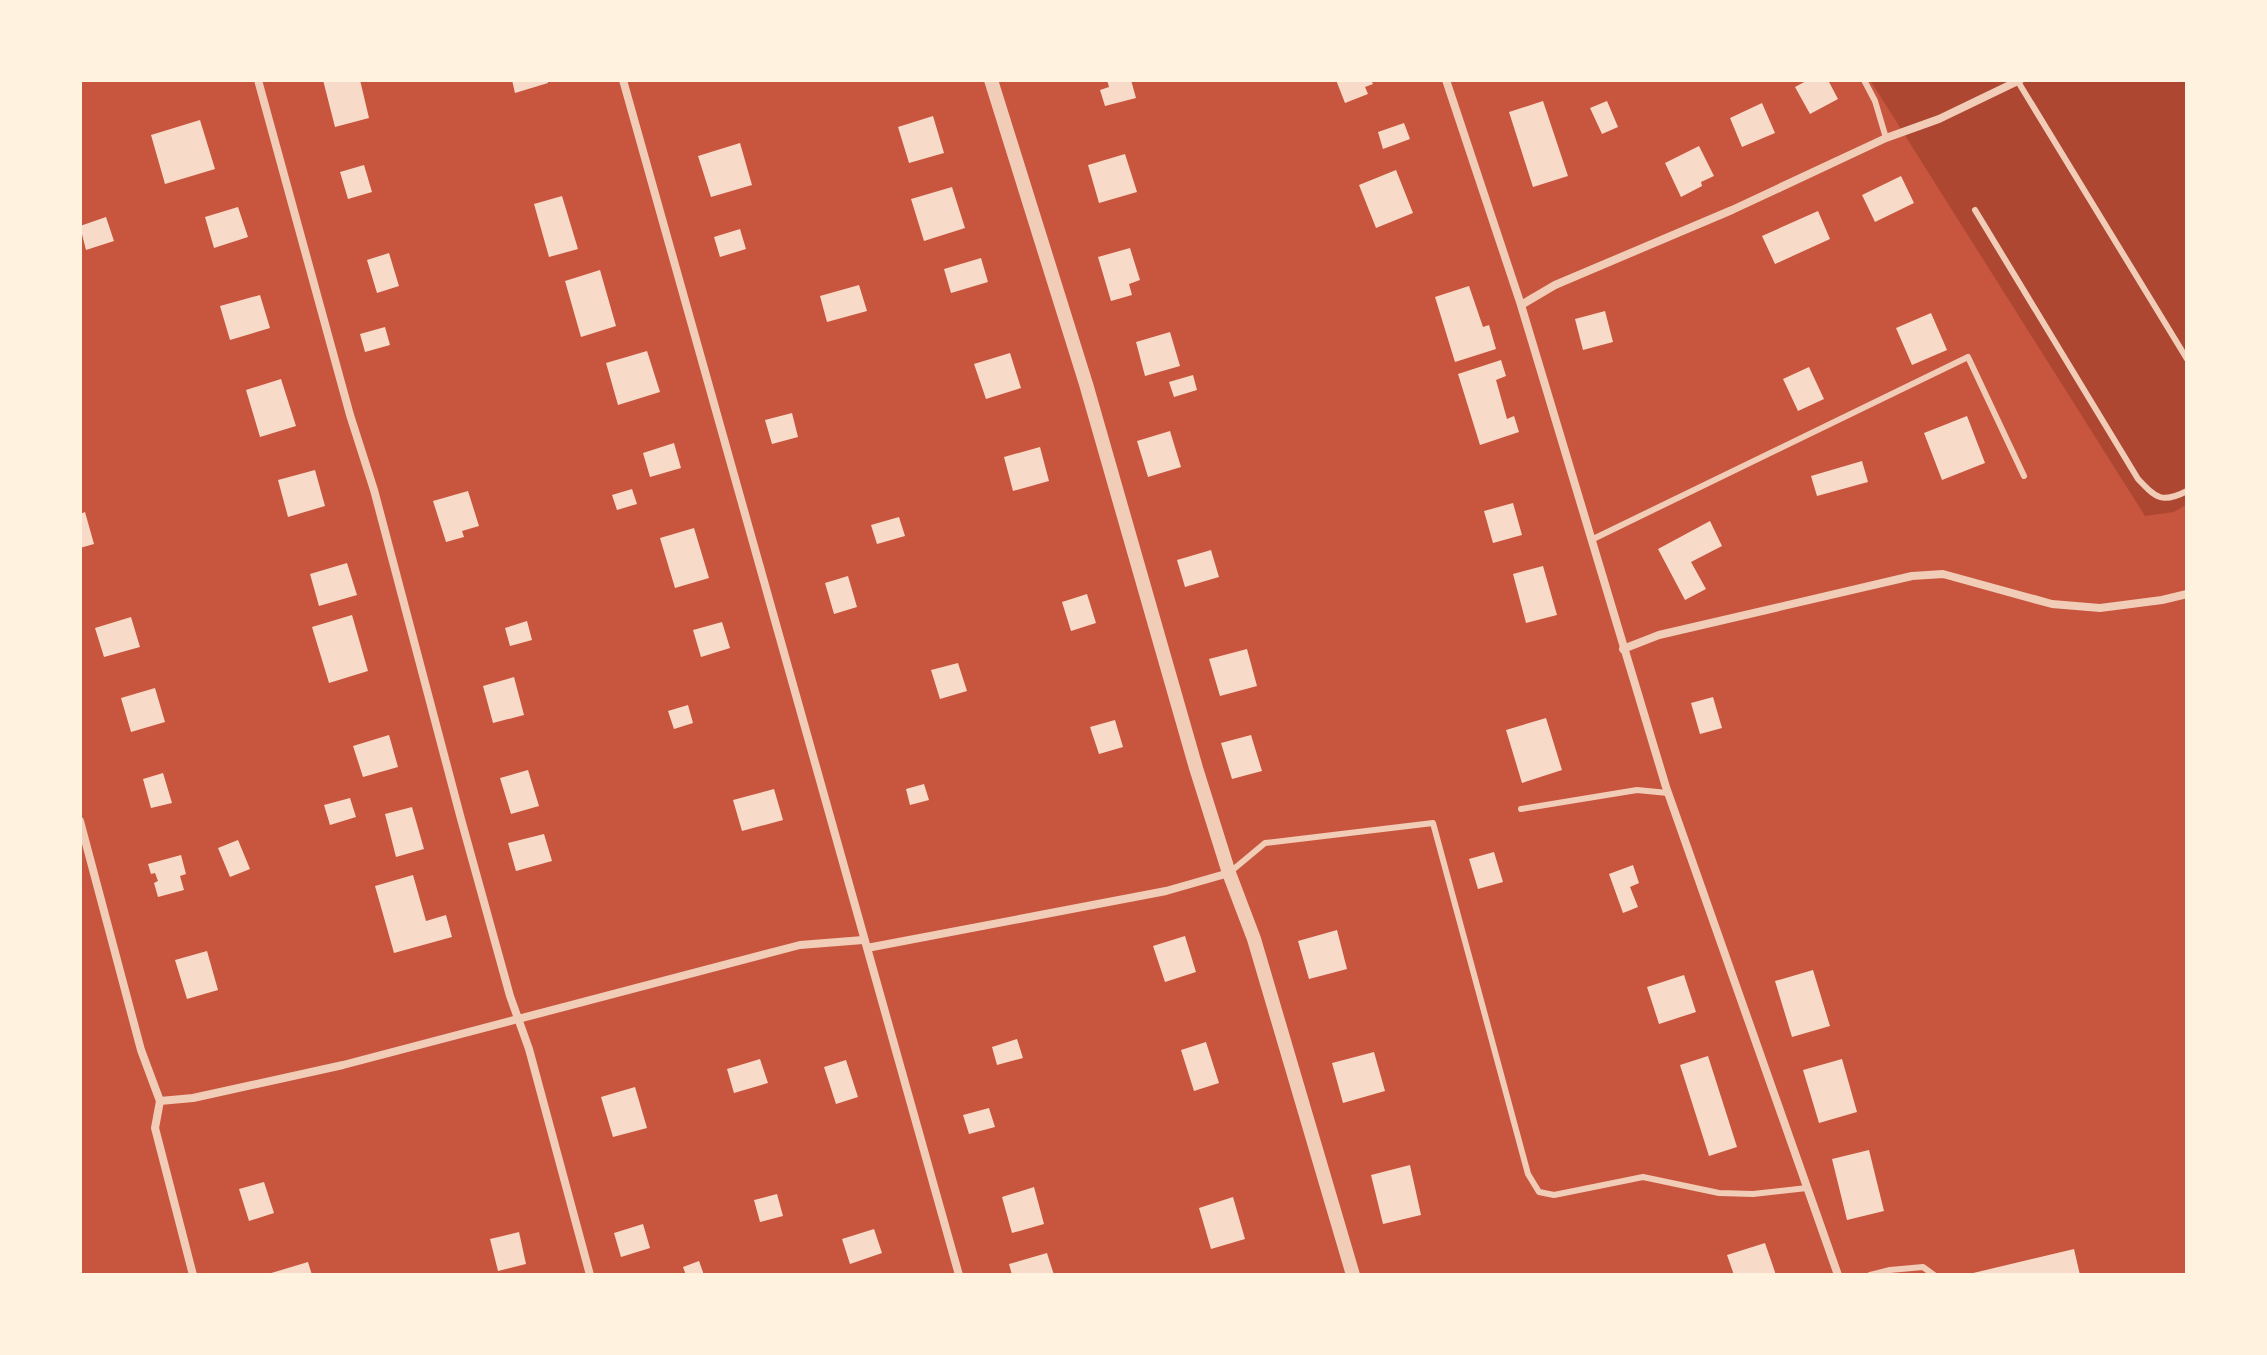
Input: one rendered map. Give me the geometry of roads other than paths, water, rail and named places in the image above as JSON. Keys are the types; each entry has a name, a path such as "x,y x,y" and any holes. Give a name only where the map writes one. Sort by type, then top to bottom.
{"street":[{"path":"258,80 590,1275"},
{"path":"623,80 959,1275"},
{"path":"991,80 1086,384 1229,873 1254,939 1353,1275"},
{"path":"1446,80 1521,305 1668,793 1838,1275"},
{"path":"1521,305 1555,285 1732,210 1886,138 1939,119 2018,80"},
{"path":"1623,649 1659,635 1912,576 1943,574 2052,604 2100,608 2187,594"},
{"path":"80,821 141,1050 160,1101 155,1128 193,1275"},
{"path":"160,1101 193,1098 343,1065 800,945 865,944 1166,891 1229,873"}],"lane":[{"path":"1864,80 1875,101 1886,138"},
{"path":"2018,80 2187,359"},
{"path":"1975,210 2138,479 2153,495 2171,499 2187,491"},
{"path":"1591,540 1968,357 2024,476"},
{"path":"1521,809 1637,790 1668,793"},
{"path":"1229,873 1265,843 1433,823 1528,1174 1539,1192 1554,1195 1643,1177 1719,1193 1753,1194 1807,1188"},
{"path":"1870,1275 1923,1267 1934,1275"}]}
